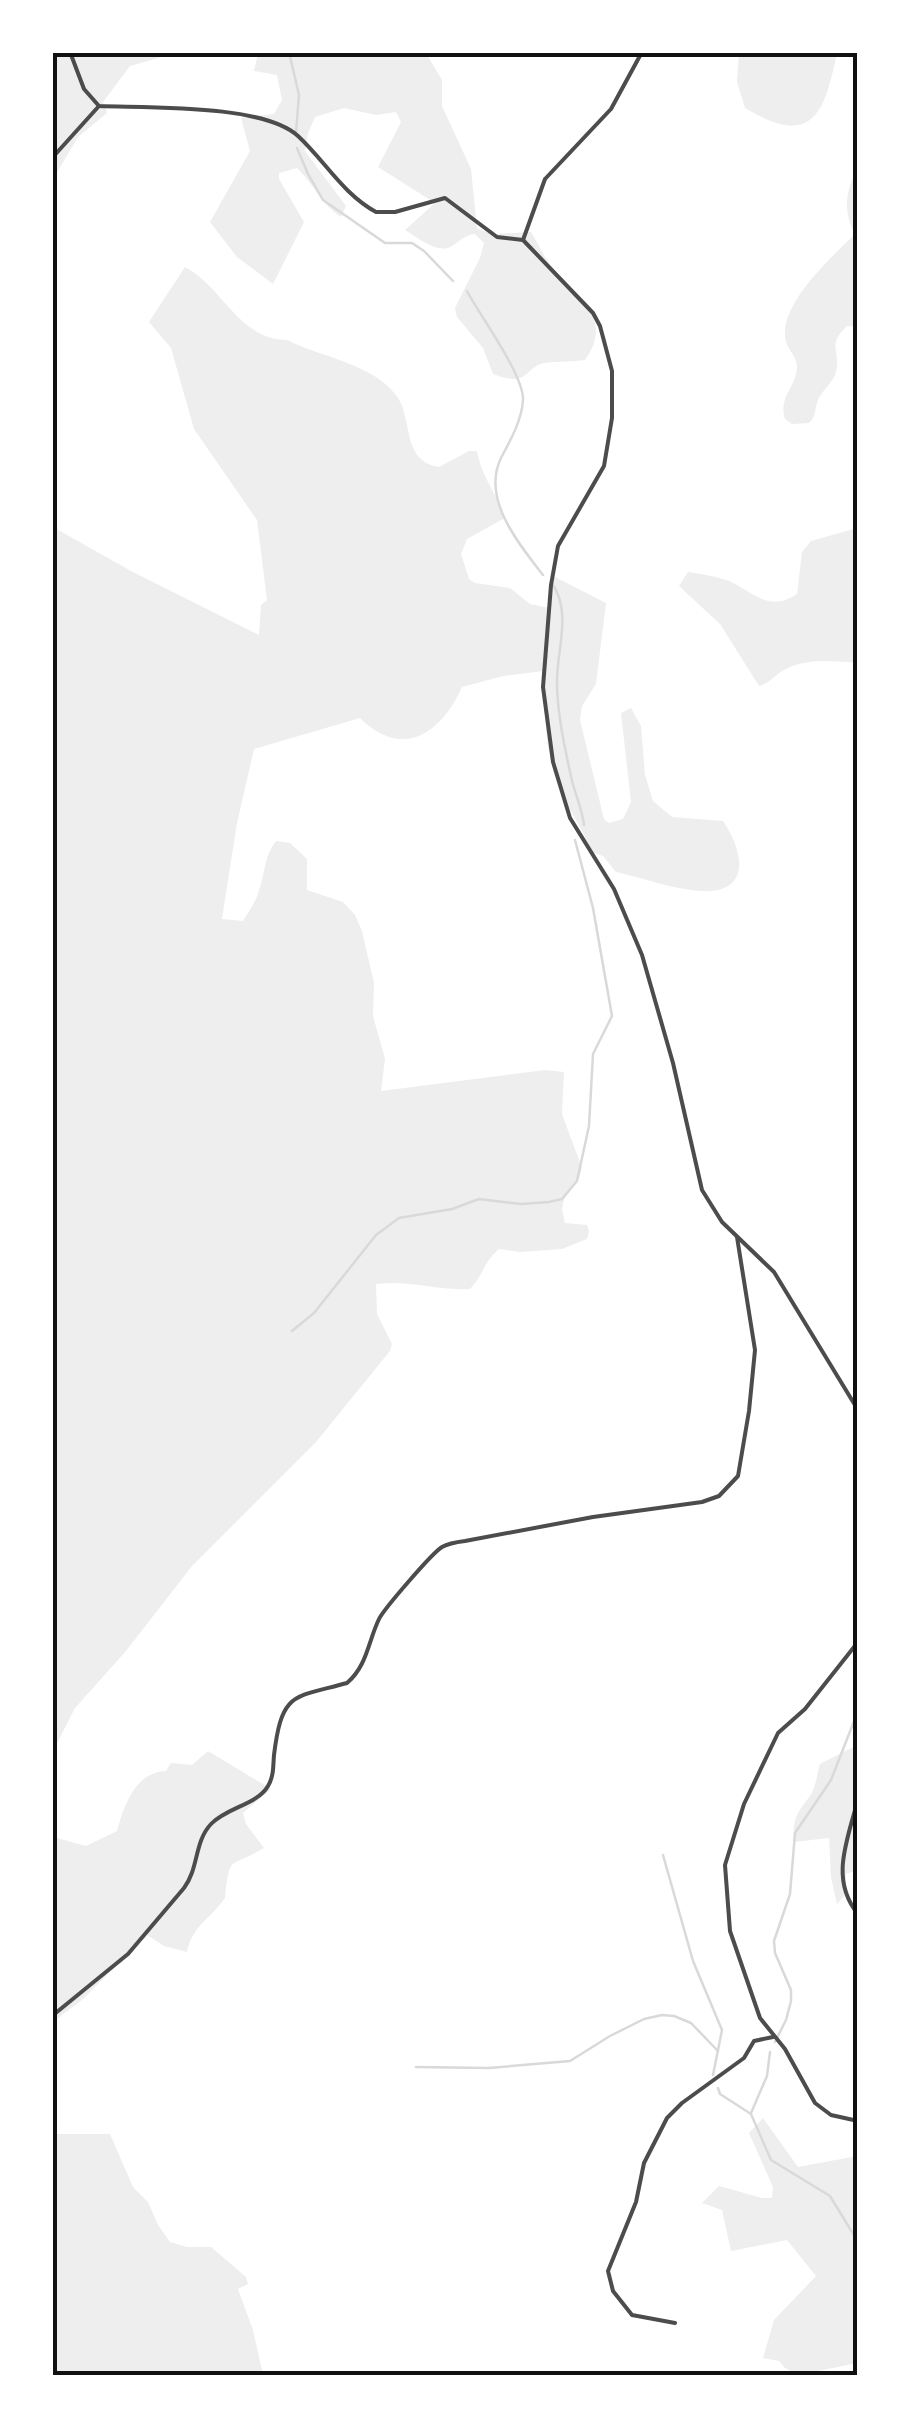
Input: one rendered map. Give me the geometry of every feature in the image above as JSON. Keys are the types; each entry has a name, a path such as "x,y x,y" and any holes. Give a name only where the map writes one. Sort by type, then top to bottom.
{"street":[{"path":"70,52 84,89 99,106 222,112 270,120 299,138 333,177 376,212 395,212 446,198 496,237 523,240 594,314 612,372 612,418 604,466 558,546 550,585 544,688 553,762 570,818 614,889 642,954 680,1092 698,1179 713,1210 774,1272 858,1410"},
{"path":"523,240 545,179 611,110 642,52"},
{"path":"52,158 99,106"},
{"path":"52,2016 116,1965 184,1888 192,1876 199,1842 210,1826 227,1811 263,1794 272,1779 280,1723 288,1704 299,1695 348,1683 353,1678 363,1664 385,1610 440,1548 592,1517 702,1502 730,1488 741,1464 755,1364 736,1235"},
{"path":"858,1642 805,1709 778,1733 744,1804 726,1855 730,1931 756,2009 822,2110 858,2121"},
{"path":"858,1800 842,1856 842,1875 844,1894 858,1914"},
{"path":"675,2324 632,2315 620,2303 609,2280 611,2262 636,2202 640,2172 670,2113 744,2058 754,2041 773,2037"}],"shaded area":[{"path":"53,53 176,53 130,66 103,102 107,113 78,137 53,179"},
{"path":"258,53 426,53 442,80 442,106 471,169 477,228 492,234 531,232 595,322 593,346 585,360 544,363 514,379 493,374 483,348 457,317 455,308 484,243 475,234 440,248 405,230 435,203 378,167 401,122 396,112 376,115 344,108 315,117 305,151 346,206 341,217 297,168 279,173 304,222 273,284 237,257 210,222 250,151 241,118 274,114 282,100 277,75 254,71"},
{"path":"739,53 837,53 820,108 800,125 786,125 745,108 737,82"},
{"path":"857,170 857,327 847,326 837,339 836,372 820,396 812,420 792,424 785,419 784,404 797,366 786,341 786,323 810,281 855,234 847,202"},
{"path":"185,267 256,331 362,369 388,386 403,408 414,449 427,463 439,467 469,451 477,451 505,518 467,539 461,554 469,579 510,588 530,604 549,608 553,576 606,603 596,684 582,706 580,720 604,819 609,823 623,819 631,802 621,713 631,708 641,726 645,775 653,801 672,817 723,821 736,845 739,869 728,886 689,890 616,872 603,856 591,852 563,796 550,759 543,671 462,687 443,718 419,736 391,737 360,718 254,749 237,823 222,919 243,921 258,894 272,847 276,841 290,843 307,859 307,890 343,902 362,931 374,983 373,1016 385,1059 381,1091 545,1070 564,1072 562,1114 582,1168 562,1209 565,1223 587,1225 589,1231 587,1239 562,1249 499,1249 470,1289 376,1284 377,1314 392,1344 390,1351 316,1442 192,1566 126,1651 75,1708 53,1751 53,527 259,635 261,605 267,600 257,520 194,429 171,348 149,322"},
{"path":"857,528 857,663 803,663 759,686 720,624 679,586 688,572 714,576 778,602 797,594 802,552 811,541"},
{"path":"857,1745 857,1870 846,1874 844,1896 837,1904 829,1838 794,1842 794,1828 814,1789 820,1764"},
{"path":"208,1751 271,1789 243,1813 246,1824 264,1848 230,1868 225,1898 198,1929 187,1952 164,1946 147,1935 83,1999 53,2022 53,1837 86,1846 117,1831 127,1801 146,1777 166,1771 171,1763 192,1765"},
{"path":"763,2118 798,2167 857,2156 857,2363 799,2375 779,2361 763,2358 774,2320 816,2276 787,2240 731,2251 722,2210 702,2203 719,2186 772,2198 773,2187 749,2133"},
{"path":"52,2134 110,2134 133,2187 148,2202 170,2242 211,2247 246,2277 248,2284 238,2289 263,2375 53,2375"}],"waterway":[{"path":"289,52 299,95 296,132"},
{"path":"297,148 323,200 385,243 412,243 453,281"},
{"path":"467,291 509,361 521,389 520,415 501,458 496,489 506,520 543,575"},
{"path":"552,583 562,618 557,681 560,719 584,825"},
{"path":"292,1331 314,1313 376,1235 399,1218 452,1209 479,1199 521,1204 549,1202 562,1199 577,1181 589,1126 593,1054 612,1016 593,908 575,840"},
{"path":"775,2042 791,2001 774,1941 790,1894 795,1833 831,1780 858,1711"},
{"path":"663,1855 693,1961 722,2030 713,2075"},
{"path":"416,2067 489,2068 570,2061 610,2036 644,2019 662,2015 691,2023 718,2051"},
{"path":"751,2113 767,2076 770,2052"},
{"path":"718,2088 720,2094 751,2114 771,2160 830,2196 858,2242"}]}
